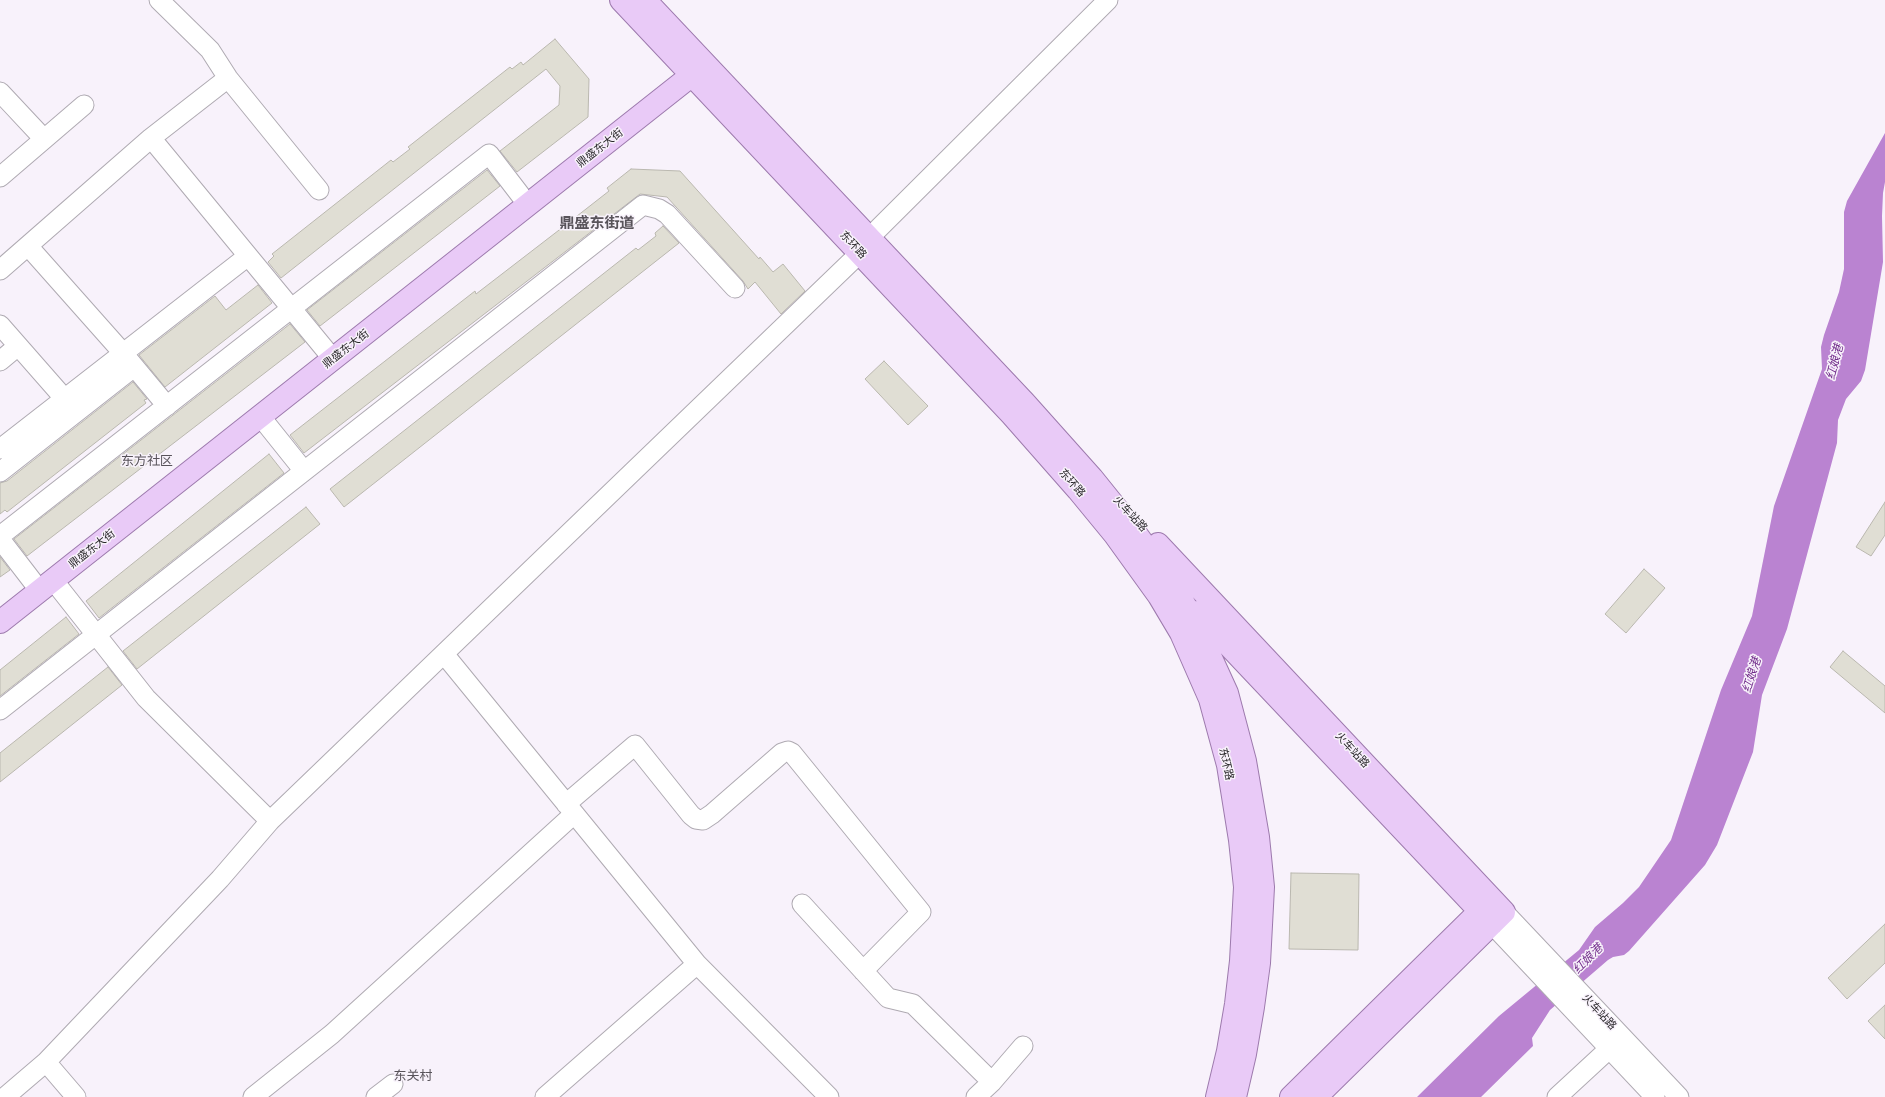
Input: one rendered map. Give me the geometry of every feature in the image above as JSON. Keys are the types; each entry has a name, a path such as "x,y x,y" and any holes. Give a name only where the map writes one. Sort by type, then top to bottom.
{"main road":[{"name":"东环路","path":"621,0 692,75 865,245"},
{"name":"东环路","path":"645,0 865,245 1018,409 1078,490 1115,535 1159,596 1181,633 1210,699 1228,765 1240,840 1245,887 1243,942 1237,997 1228,1051 1217,1097"},
{"name":"鼎盛东大街","path":"0,622 692,75"},
{"name":"火车站路","path":"1018,409 1177,590 1492,911"},
{"name":"火车站路","path":"1018,409 1492,911"},
{"name":"东环路","path":"1177,590 1196,625 1227,693 1245,761 1258,837 1263,887 1259,963 1245,1054 1235,1097"},
{"path":"1291,1097 1492,911"},
{"path":"1316,1097 1492,911"}],"street":[{"path":"160,0 210,50 228,78 319,190"},
{"path":"5,1097 46,1062 220,879 270,821 865,245 1108,0"},
{"path":"0,270 151,138 228,78"},
{"path":"0,92 44,139"},
{"path":"0,177 84,105"},
{"path":"151,138 333,359"},
{"path":"270,821 146,698 96,635 0,538 489,154 528,205"},
{"path":"0,710 643,205 659,209 667,214 735,288"},
{"path":"28,246 129,360 167,406"},
{"path":"0,472 248,256"},
{"path":"0,325 64,398"},
{"path":"0,361 18,346"},
{"path":"0,449 64,398 129,360"},
{"path":"260,416 304,471"},
{"path":"444,654 697,964 827,1096"},
{"path":"252,1097 332,1034 570,809 634,745 696,820 703,820 712,814 782,753 788,751 792,752 921,912 863,972"},
{"path":"802,904 888,998 913,1004 992,1082"},
{"name":"火车站路","path":"1492,911 1553,963 1680,1097"},
{"name":"火车站路","path":"1492,911 1538,975 1655,1097"},
{"path":"558,1093 697,964"},
{"path":"976,1097 992,1082 1023,1046"},
{"path":"1557,1097 1609,1049"},
{"path":"46,1062 76,1097"},
{"path":"376,1097 393,1084"}],"water":[{"name":"红娘港","path":"1885,133 1885,182 1882,216 1883,262 1865,370 1861,381 1846,399 1838,420 1837,443 1787,629 1762,695 1753,752 1717,845 1705,865 1629,951 1624,955 1613,957 1608,960 1550,1010 1532,1038 1533,1046 1481,1097 1417,1097 1499,1016 1579,950 1595,927 1639,887 1671,840 1721,690 1752,616 1774,506 1822,369 1821,347 1839,292 1844,269 1844,212 1847,201"}],"building":[{"path":"555,39 589,79 588,117 517,172 500,151 559,105 560,86 546,69 281,278 268,262 274,256 272,254 391,160 393,162 410,149 408,147 510,67 512,69 521,62 523,65"},
{"path":"631,169 680,171 759,259 760,257 773,272 783,264 805,291 781,314 755,282 748,289 743,281 667,197 640,194 304,453 290,435 475,291 476,294 563,227 609,191 607,188"},
{"path":"487,170 500,186 320,326 307,310"},
{"path":"663,226 679,243 344,507 330,489 636,248 638,250 656,236 655,233"},
{"path":"258,285 272,303 165,387 139,355 215,296 226,310"},
{"path":"290,324 305,342 27,556 14,539"},
{"path":"884,361 928,406 908,425 865,379"},
{"path":"133,382 147,399 144,400 146,403 7,512 5,510 0,514 0,483 7,481"},
{"path":"269,454 284,473 99,618 86,601"},
{"path":"1885,502 1885,535 1871,556 1856,547"},
{"path":"306,507 320,524 137,669 123,651"},
{"path":"0,557 10,570 0,577"},
{"path":"1644,569 1665,588 1626,633 1605,614"},
{"path":"66,617 79,634 0,696 0,670"},
{"path":"1843,651 1885,686 1885,713 1830,667"},
{"path":"108,667 122,685 0,782 0,753"},
{"path":"1291,873 1359,874 1358,950 1289,949"},
{"path":"1885,924 1885,963 1847,999 1828,978"},
{"path":"1885,1005 1885,1039 1868,1021"}],"district":[{"name":"鼎盛东街道","path":"597,224"},
{"name":"东方社区","path":"147,461"},
{"name":"东关村","path":"413,1076"}]}
